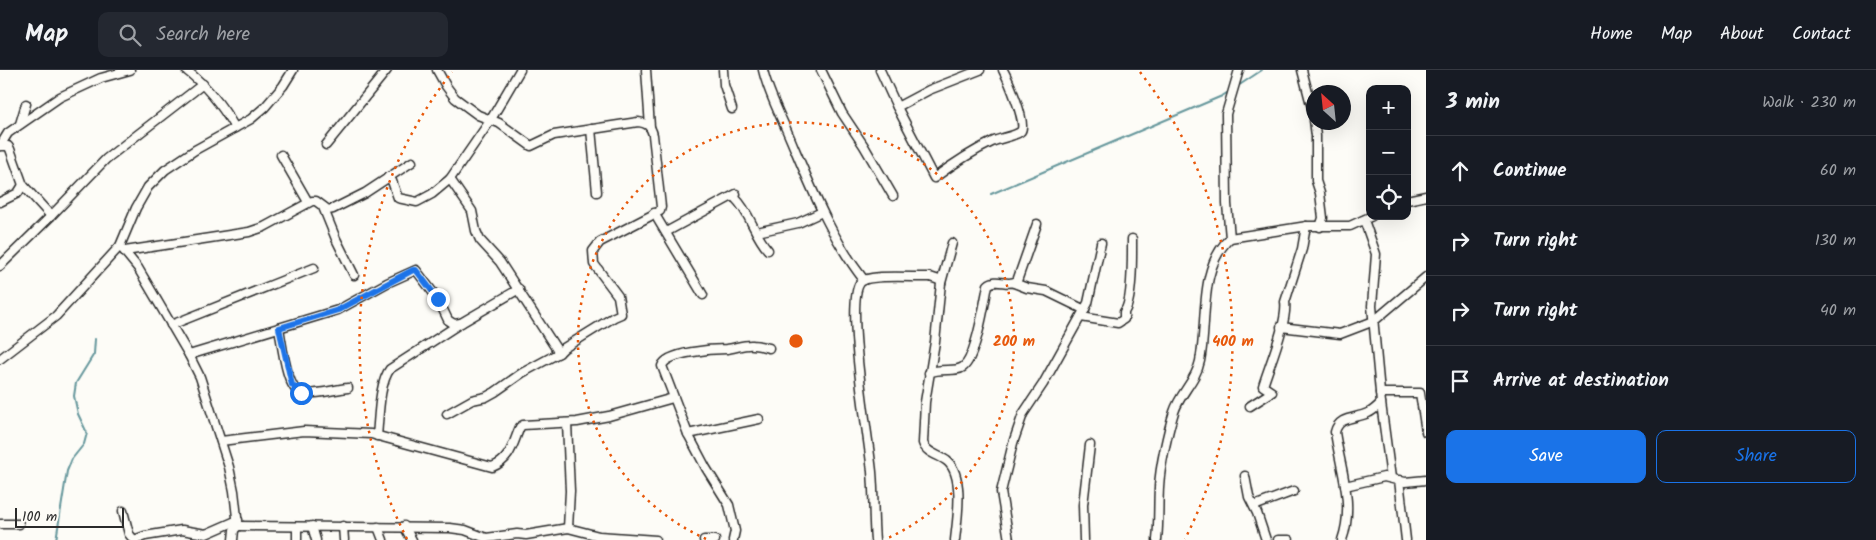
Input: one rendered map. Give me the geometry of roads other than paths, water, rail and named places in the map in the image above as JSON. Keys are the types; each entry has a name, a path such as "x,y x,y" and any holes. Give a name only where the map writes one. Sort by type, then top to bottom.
{"street":[{"path":"0,146 8,133 60,97 107,73 130,70"},
{"path":"186,70 203,84 220,103 235,128"},
{"path":"0,359 56,316 123,248 136,208 148,187 165,170 195,150 235,128 265,107 283,86 293,70"},
{"path":"326,145 386,70"},
{"path":"436,70 455,98 478,115 499,123 531,146 554,135 591,129 638,122 647,124 650,127"},
{"path":"388,177 392,181 398,198 417,202 432,194 450,179 490,120 520,70"},
{"path":"447,414 472,400 496,392 532,367 559,353 621,314 618,296 594,264 592,255 594,247 600,242 660,211 661,208 657,164 650,127 646,70"},
{"path":"723,70 724,85 732,109"},
{"path":"763,70 778,113 822,212 846,257 864,280"},
{"path":"821,70 842,113 893,196"},
{"path":"880,70 934,178 964,156 994,140 1021,131 1023,127 1022,117 1004,70"},
{"path":"897,107 929,90 980,70"},
{"path":"1230,238 1227,196 1226,120 1228,104 1239,70"},
{"path":"1302,70 1306,85"},
{"path":"0,266 106,158 203,84"},
{"path":"20,124 26,104"},
{"path":"591,129 597,192"},
{"path":"1315,130 1316,180 1320,193 1322,218 1320,226"},
{"path":"0,146 8,146 23,185 51,216"},
{"path":"281,155 308,202"},
{"path":"123,248 249,232 264,227 313,200 328,210 333,209 365,193 412,162"},
{"path":"450,179 472,211 480,240 500,262 519,289 559,353"},
{"path":"0,202 18,193 23,185"},
{"path":"666,232 736,194 735,198 744,209 761,243 768,250"},
{"path":"1411,199 1426,196"},
{"path":"323,207 354,275"},
{"path":"757,232 798,223 822,212"},
{"path":"654,213 703,295"},
{"path":"1157,540 1159,484 1172,418 1177,403 1190,386 1198,370 1204,335 1209,276 1216,256 1221,247 1230,238 1306,226 1350,226 1364,220 1376,254 1372,306 1381,403 1391,478"},
{"path":"1014,283 1019,275 1037,224"},
{"path":"1250,406 1272,392 1263,386 1281,327 1285,302 1302,250 1306,226"},
{"path":"929,373 937,369 959,369 967,364 978,334 988,285 996,281 1014,283 1026,288 1046,291 1083,314 1118,323 1124,320 1130,285 1132,239"},
{"path":"952,243 940,283 935,342 924,402 923,443 926,449 949,463 954,472 958,488 956,540"},
{"path":"1009,540 1001,492 1013,443 1023,414 1043,384 1083,314 1090,296 1101,243"},
{"path":"123,248 158,302 200,377 221,441 234,491 238,523 234,530 233,540"},
{"path":"171,325 314,268"},
{"path":"189,355 338,310 387,283 416,270 438,299 448,320 454,324 461,323"},
{"path":"875,540 872,471 866,434 854,305 858,286 869,277 930,277 939,280 940,283"},
{"path":"1281,327 1340,334 1374,321 1426,277"},
{"path":"376,436 386,374 390,369 461,323 519,289"},
{"path":"279,328 288,374 295,389 301,393 308,393 348,388"},
{"path":"733,540 734,531 729,505 688,434 662,366 669,358 713,348 727,349 753,345 769,348"},
{"path":"1380,393 1423,392 1426,432"},
{"path":"221,441 304,431 341,432 376,436 486,467 492,467 506,459 513,448 520,427 523,425 567,423 609,416 673,398"},
{"path":"1342,540 1347,522 1345,486 1336,437 1336,426 1340,421 1371,412 1381,403"},
{"path":"688,434 759,419"},
{"path":"567,423 570,491 568,528"},
{"path":"1084,540 1083,505 1090,445"},
{"path":"1245,476 1249,497 1257,512 1266,540"},
{"path":"1345,486 1374,479 1391,478 1410,482 1426,480"},
{"path":"1400,480 1406,540"},
{"path":"1254,506 1294,492"},
{"path":"123,511 129,534 134,540 145,536 182,530 206,534 238,523 297,527 404,526 450,528 465,530 486,538 510,535 528,537 568,528 599,536 656,540"},
{"path":"0,524 19,524"},
{"path":"312,526 316,540"},
{"path":"343,526 344,540"},
{"path":"404,526 412,540"},
{"path":"297,527 297,540"},
{"path":"378,527 383,540"},
{"path":"503,540 510,535"},
{"path":"704,540 716,540"},
{"path":"1278,540 1289,540"}],"waterway":[{"path":"1238,86 1262,70"},
{"path":"991,194 1230,91"},
{"path":"56,540 67,471 72,459 84,444 87,433 78,414 74,396 76,383 94,354 95,339"}]}
